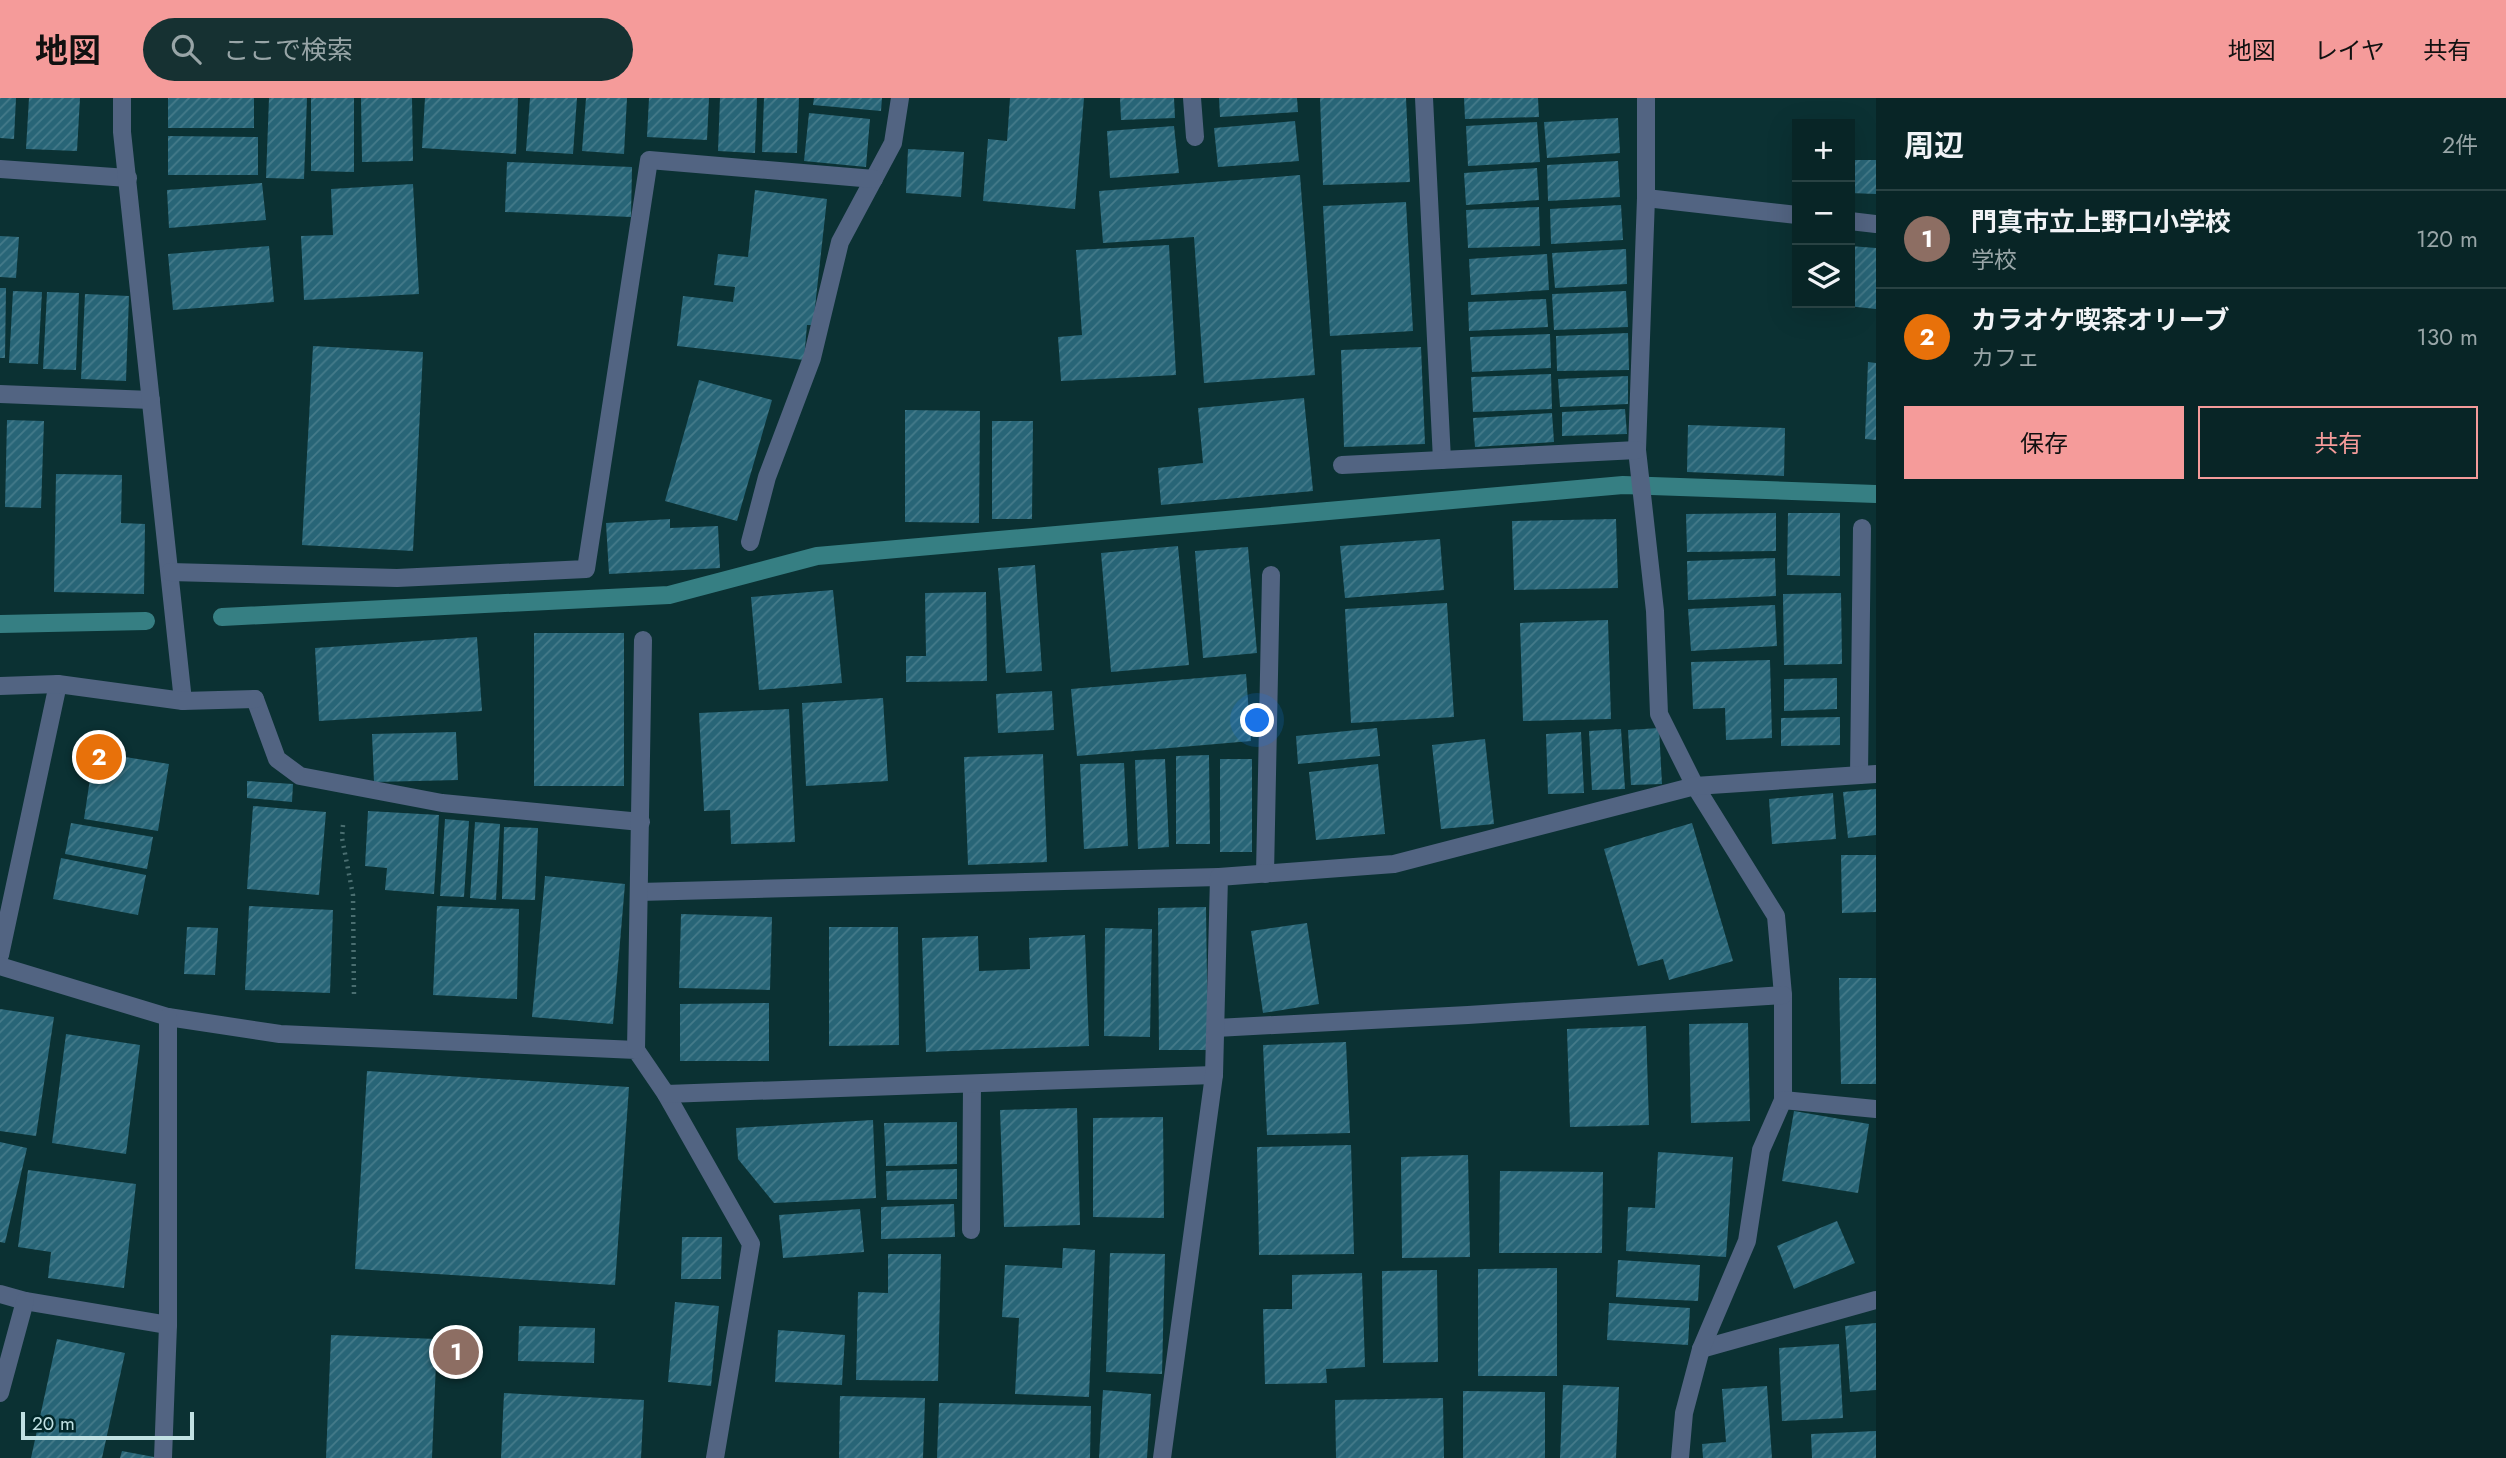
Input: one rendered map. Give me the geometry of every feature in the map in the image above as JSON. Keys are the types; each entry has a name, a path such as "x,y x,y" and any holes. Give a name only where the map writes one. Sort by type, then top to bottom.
{"street":[{"path":"122,98 122,132 183,701"},
{"path":"750,542 767,477 812,358 840,242 893,143 900,98"},
{"path":"1192,98 1195,137"},
{"path":"1424,98 1442,460"},
{"path":"1646,98 1646,198 1637,450 1655,611 1660,713 1695,786 1776,916 1783,995 1783,1100 1761,1150 1746,1241 1701,1349 1684,1413 1680,1458"},
{"path":"170,572 397,578 586,569 649,160 874,179"},
{"path":"0,169 128,178"},
{"path":"1646,198 1792,214"},
{"path":"1855,222 1876,224"},
{"path":"0,394 151,400"},
{"path":"1342,465 1637,450"},
{"path":"639,892 1219,877 1394,864 1695,786 1867,774 1862,528"},
{"path":"1265,873 1272,575"},
{"path":"643,640 636,1050 666,1094 751,1244 715,1458"},
{"path":"0,955 58,684"},
{"path":"0,686 58,684 183,701 255,699 276,759 300,776 442,803 640,822"},
{"path":"1162,1458 1214,1075 1219,877"},
{"path":"0,966 168,1017 279,1034 636,1050"},
{"path":"1216,1028 1468,1016 1783,995"},
{"path":"163,1458 168,1325 168,1017"},
{"path":"666,1094 1214,1075"},
{"path":"971,1230 972,1084"},
{"path":"1783,1100 1876,1109"},
{"path":"0,1294 25,1301 168,1325"},
{"path":"1701,1349 1876,1300"},
{"path":"0,1393 25,1301"}],"path":[{"path":"346,785 342,838 353,895 355,1037"}],"building":[{"path":"0,98 16,98 14,139 0,138"},
{"path":"29,98 80,98 77,151 26,149"},
{"path":"168,98 254,98 254,128 168,128"},
{"path":"269,98 307,98 304,179 266,178"},
{"path":"311,98 354,98 354,172 311,171"},
{"path":"361,98 412,98 413,161 362,162"},
{"path":"425,98 518,98 516,154 422,148"},
{"path":"530,98 577,98 573,154 526,151"},
{"path":"586,98 627,98 624,154 582,151"},
{"path":"649,98 709,98 707,140 647,137"},
{"path":"720,98 757,98 755,153 718,151"},
{"path":"764,98 799,98 797,153 762,152"},
{"path":"814,98 882,98 881,111 813,105"},
{"path":"1010,98 1084,98 1075,209 983,201 988,139 1007,141"},
{"path":"1120,98 1174,98 1175,118 1121,120"},
{"path":"1219,98 1297,98 1298,112 1220,117"},
{"path":"1320,98 1406,98 1410,182 1323,185"},
{"path":"1464,98 1538,98 1539,117 1465,119"},
{"path":"809,113 870,119 866,167 804,161"},
{"path":"1618,118 1620,153 1547,158 1544,122"},
{"path":"1295,121 1299,161 1218,167 1214,128"},
{"path":"1537,122 1540,162 1468,166 1466,126"},
{"path":"1174,126 1179,173 1110,178 1107,131"},
{"path":"168,136 258,137 258,175 168,175"},
{"path":"908,149 964,152 961,197 906,193"},
{"path":"1855,160 1876,160 1876,194 1855,193"},
{"path":"1618,161 1620,197 1548,201 1547,165"},
{"path":"507,162 632,167 631,217 505,212"},
{"path":"1537,168 1539,200 1466,205 1464,173"},
{"path":"1300,175 1315,375 1204,383 1194,237 1103,243 1099,191"},
{"path":"262,183 266,220 169,228 167,190"},
{"path":"413,184 419,294 304,300 301,236 333,235 331,189"},
{"path":"755,190 827,199 813,325 807,325 804,360 677,346 683,296 733,302 735,287 714,285 718,254 748,257"},
{"path":"1406,202 1413,331 1330,336 1323,206"},
{"path":"1621,205 1623,240 1551,244 1550,209"},
{"path":"1539,207 1540,246 1468,248 1466,210"},
{"path":"0,236 19,237 16,278 0,277"},
{"path":"1169,245 1176,375 1061,381 1058,337 1082,335 1076,250"},
{"path":"269,246 274,302 173,310 168,254"},
{"path":"1855,246 1876,248 1876,309 1855,307"},
{"path":"1626,249 1627,284 1555,288 1552,253"},
{"path":"1547,254 1549,290 1471,295 1469,259"},
{"path":"0,288 6,288 5,358 0,358"},
{"path":"13,291 42,292 38,364 9,363"},
{"path":"1626,291 1628,327 1554,330 1552,294"},
{"path":"47,292 79,293 76,370 43,369"},
{"path":"85,294 129,296 126,381 81,379"},
{"path":"1546,299 1548,327 1469,331 1468,302"},
{"path":"1628,333 1629,370 1557,371 1556,336"},
{"path":"1550,334 1551,368 1472,372 1470,337"},
{"path":"313,346 423,352 413,551 302,545"},
{"path":"1421,347 1425,444 1344,447 1341,350"},
{"path":"1868,362 1876,363 1876,440 1865,439"},
{"path":"1551,374 1552,409 1473,412 1471,377"},
{"path":"1628,376 1628,404 1560,407 1558,379"},
{"path":"699,380 772,400 737,521 665,501"},
{"path":"1304,398 1313,491 1161,505 1158,468 1203,463 1198,408"},
{"path":"1625,409 1627,434 1562,436 1562,412"},
{"path":"905,410 980,411 979,523 905,522"},
{"path":"1552,413 1554,442 1475,447 1473,418"},
{"path":"7,420 44,421 41,508 5,507"},
{"path":"992,421 1033,421 1032,519 992,519"},
{"path":"1688,425 1785,428 1784,476 1687,472"},
{"path":"56,474 122,475 121,523 145,524 144,594 54,592"},
{"path":"1776,513 1776,551 1687,552 1686,514"},
{"path":"1788,513 1840,513 1840,576 1787,575"},
{"path":"670,519 670,528 718,526 720,568 609,574 606,523"},
{"path":"1616,519 1618,588 1514,590 1512,521"},
{"path":"1440,539 1444,590 1345,598 1340,546"},
{"path":"1178,546 1189,665 1111,672 1101,553"},
{"path":"1248,547 1257,653 1203,658 1195,551"},
{"path":"1775,558 1776,596 1688,600 1687,561"},
{"path":"1035,565 1042,671 1006,673 998,568"},
{"path":"833,590 842,683 759,690 751,597"},
{"path":"986,592 987,681 906,682 906,656 926,656 925,593"},
{"path":"1841,593 1842,664 1784,665 1783,594"},
{"path":"1447,603 1454,717 1351,723 1345,609"},
{"path":"1775,605 1777,646 1691,651 1688,609"},
{"path":"1608,620 1611,719 1523,721 1520,623"},
{"path":"534,633 624,633 624,786 534,786"},
{"path":"477,637 482,711 319,721 315,648"},
{"path":"1770,660 1772,738 1726,740 1725,708 1693,709 1691,662"},
{"path":"1246,674 1251,741 1077,756 1071,689"},
{"path":"1837,678 1837,709 1784,711 1784,679"},
{"path":"1052,691 1054,730 998,733 996,694"},
{"path":"883,698 888,781 806,786 802,703"},
{"path":"789,709 795,842 731,844 730,810 704,811 699,713"},
{"path":"1840,717 1840,745 1781,746 1781,718"},
{"path":"1377,728 1380,756 1298,764 1296,736"},
{"path":"1659,728 1662,784 1631,785 1628,730"},
{"path":"1621,729 1625,789 1592,790 1589,731"},
{"path":"456,732 458,780 374,782 372,734"},
{"path":"1581,732 1584,793 1548,794 1546,734"},
{"path":"1485,739 1494,824 1441,829 1432,745"},
{"path":"94,752 169,764 158,831 84,819"},
{"path":"1043,754 1047,862 968,865 964,757"},
{"path":"1209,755 1210,844 1176,844 1176,756"},
{"path":"1165,759 1169,847 1138,849 1135,760"},
{"path":"1220,759 1252,759 1252,852 1220,852"},
{"path":"1124,763 1128,846 1084,849 1080,764"},
{"path":"1378,764 1385,834 1316,840 1309,772"},
{"path":"247,781 293,784 292,802 247,798"},
{"path":"1876,789 1876,835 1848,838 1843,792"},
{"path":"1833,793 1836,839 1772,844 1769,799"},
{"path":"253,806 326,812 319,895 247,889"},
{"path":"368,811 439,815 434,894 385,890 387,868 365,866"},
{"path":"445,819 469,821 464,897 440,896"},
{"path":"475,822 500,824 496,900 470,898"},
{"path":"71,823 153,837 147,869 65,854"},
{"path":"1692,823 1733,961 1669,980 1663,959 1638,966 1604,849"},
{"path":"504,827 538,828 535,900 502,899"},
{"path":"1841,855 1876,855 1876,912 1842,913"},
{"path":"61,858 146,875 138,915 53,899"},
{"path":"545,876 625,884 613,1024 532,1017"},
{"path":"249,906 333,910 330,993 245,990"},
{"path":"437,906 519,909 517,999 433,995"},
{"path":"1206,907 1208,1050 1159,1050 1158,908"},
{"path":"681,914 772,917 770,990 679,988"},
{"path":"1307,923 1319,1004 1263,1013 1251,931"},
{"path":"187,927 218,928 215,975 184,974"},
{"path":"829,927 898,927 899,1045 829,1046"},
{"path":"1105,928 1152,929 1150,1037 1104,1036"},
{"path":"1085,935 1089,1046 926,1052 922,938 978,936 979,971 1030,969 1029,938"},
{"path":"1839,978 1876,978 1876,1084 1841,1084"},
{"path":"769,1003 769,1061 680,1061 680,1004"},
{"path":"0,1009 54,1017 36,1136 0,1131"},
{"path":"1748,1023 1750,1121 1691,1123 1689,1024"},
{"path":"1646,1026 1649,1125 1570,1127 1567,1029"},
{"path":"66,1034 140,1045 126,1154 52,1143"},
{"path":"1346,1042 1350,1133 1267,1135 1263,1045"},
{"path":"367,1071 629,1087 615,1285 355,1269"},
{"path":"1077,1108 1080,1225 1004,1227 1000,1110"},
{"path":"1794,1111 1869,1124 1858,1193 1782,1181"},
{"path":"1163,1117 1164,1218 1093,1217 1093,1118"},
{"path":"873,1120 876,1198 774,1203 738,1159 736,1128"},
{"path":"957,1122 957,1164 886,1166 884,1123"},
{"path":"0,1142 27,1148 5,1243 0,1242"},
{"path":"1351,1145 1354,1254 1259,1255 1257,1147"},
{"path":"1658,1152 1733,1157 1726,1257 1626,1251 1628,1207 1655,1208"},
{"path":"1468,1155 1470,1257 1402,1258 1401,1157"},
{"path":"957,1169 957,1199 887,1200 886,1171"},
{"path":"28,1170 136,1184 124,1288 48,1278 51,1252 18,1247"},
{"path":"1500,1171 1603,1172 1602,1253 1499,1253"},
{"path":"954,1204 955,1237 881,1239 881,1207"},
{"path":"860,1209 864,1252 783,1258 779,1215"},
{"path":"1837,1221 1855,1263 1794,1289 1777,1246"},
{"path":"682,1237 722,1237 721,1279 681,1279"},
{"path":"1063,1248 1095,1250 1089,1397 1015,1394 1019,1318 1002,1317 1005,1265 1062,1268"},
{"path":"1110,1253 1165,1254 1162,1374 1106,1372"},
{"path":"888,1254 941,1254 938,1381 856,1380 858,1292 888,1293"},
{"path":"1618,1260 1700,1265 1698,1301 1616,1297"},
{"path":"1557,1268 1557,1376 1478,1376 1478,1269"},
{"path":"1437,1270 1438,1362 1383,1363 1382,1271"},
{"path":"1362,1273 1365,1367 1326,1369 1327,1383 1265,1384 1263,1309 1292,1309 1292,1275"},
{"path":"675,1302 719,1306 711,1386 668,1382"},
{"path":"1609,1303 1690,1308 1688,1345 1607,1340"},
{"path":"1876,1323 1876,1390 1850,1392 1845,1326"},
{"path":"519,1326 595,1328 594,1363 518,1361"},
{"path":"778,1330 845,1335 842,1385 775,1382"},
{"path":"331,1335 437,1339 432,1458 326,1458"},
{"path":"57,1339 125,1353 102,1458 31,1458"},
{"path":"1839,1344 1843,1418 1782,1421 1779,1348"},
{"path":"1563,1385 1619,1387 1616,1458 1560,1458"},
{"path":"1767,1386 1772,1458 1703,1458 1702,1444 1726,1442 1722,1389"},
{"path":"1103,1390 1151,1394 1147,1458 1099,1458"},
{"path":"1463,1391 1545,1392 1545,1458 1463,1458"},
{"path":"504,1393 644,1400 641,1458 501,1458"},
{"path":"840,1396 925,1398 923,1458 839,1458"},
{"path":"1443,1398 1444,1458 1336,1458 1335,1400"},
{"path":"939,1403 1091,1406 1090,1458 937,1458"},
{"path":"1876,1431 1876,1458 1812,1458 1811,1434"},
{"path":"122,1451 154,1457 154,1458 120,1458"}],"waterway":[{"path":"222,617 669,595 817,556 1623,485 1876,494"},
{"path":"0,624 146,621"}],"place":[{"name":"カラオケ喫茶オリーブ","path":"99,757"},
{"name":"門真市立上野口小学校","path":"456,1352"}]}
